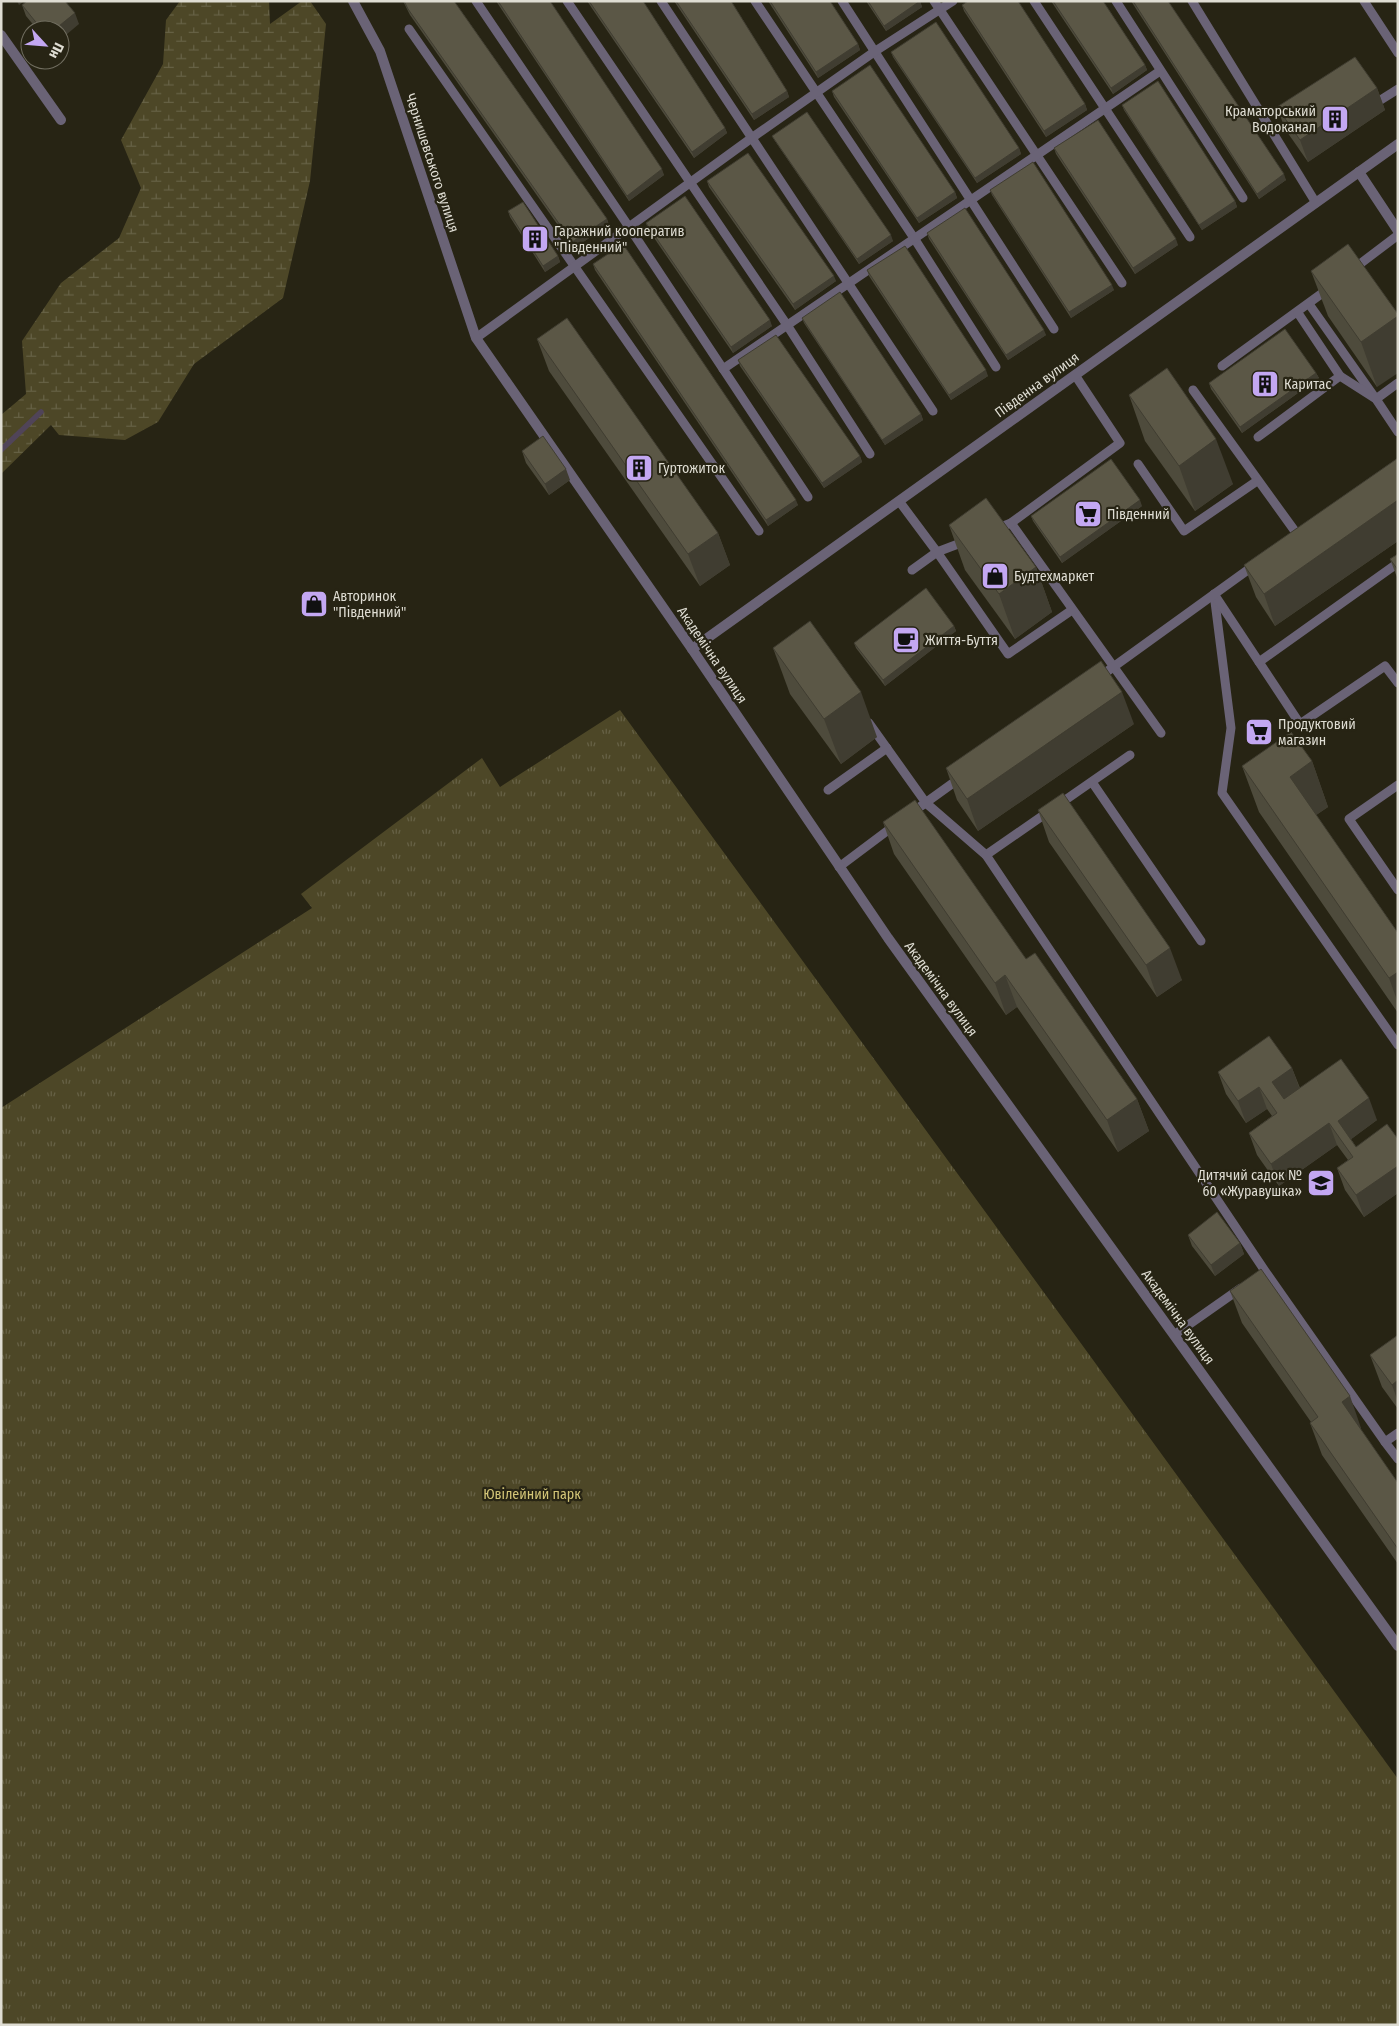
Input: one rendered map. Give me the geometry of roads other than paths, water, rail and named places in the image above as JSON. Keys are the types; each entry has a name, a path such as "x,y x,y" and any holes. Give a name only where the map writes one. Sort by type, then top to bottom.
{"street":[{"name":"Чернишевського вулиця","path":"353,1 380,51 476,338"},
{"path":"1,35 61,120"},
{"name":"Південна вулиця","path":"692,650 1398,144"},
{"path":"1359,172 1398,233"},
{"name":"Академічна вулиця","path":"476,338 888,938 1398,1646"}],"lane":[{"path":"476,1 808,497"},
{"path":"567,1 787,326 870,454"},
{"path":"661,1 933,411"},
{"path":"755,1 914,238 996,367"},
{"path":"842,1 1054,329"},
{"path":"934,1 1122,283"},
{"path":"476,338 753,137 874,52 953,1"},
{"path":"1034,1 1190,237"},
{"path":"1116,1 1243,198"},
{"path":"1192,1 1316,203"},
{"path":"1364,1 1398,53"},
{"path":"409,29 760,531"},
{"path":"723,369 1160,71"},
{"path":"1379,101 1398,89"},
{"path":"1222,366 1298,313 1341,279 1361,269 1398,233"},
{"path":"1309,304 1398,432"},
{"path":"1298,313 1340,376 1376,399"},
{"path":"912,570 936,552 1011,523 1120,443 1074,376"},
{"path":"1258,437 1340,376"},
{"path":"1376,399 1398,384"},
{"path":"1193,390 1297,534"},
{"path":"1138,464 1184,531 1257,481"},
{"path":"899,501 1008,654 1072,610"},
{"path":"1011,523 1112,667 1161,733"},
{"path":"1089,684 1267,556"},
{"path":"1259,662 1398,563"},
{"path":"1214,594 1300,724 1385,666 1398,683"},
{"path":"1214,594 1231,728 1222,793 1398,1045"},
{"path":"865,718 926,803 986,855 1258,1276 1398,1459"},
{"path":"828,790 887,748"},
{"path":"986,855 1130,755"},
{"path":"840,867 965,774"},
{"path":"1092,782 1201,941"},
{"path":"1398,785 1349,819 1398,890"},
{"path":"1174,1336 1258,1276"},
{"path":"1385,1442 1398,1433"}],"waterway":[{"path":"1,450 41,412"}],"place":[{"name":"Краматорський Водоканал","path":"1335,119"},
{"name":"Гаражний кооператив \"Південний\"","path":"535,239"},
{"name":"Каритас","path":"1265,384"},
{"name":"Гуртожиток","path":"639,468"},
{"name":"Південний","path":"1088,514"},
{"name":"Будтехмаркет","path":"995,576"},
{"name":"Авторинок \"Південний\"","path":"314,604"},
{"name":"Життя-Буття","path":"906,640"},
{"name":"Продуктовий магазин","path":"1259,732"},
{"name":"Дитячий садок № 60 «Журавушка»","path":"1321,1183"}],"park label":[{"name":"Ювілейний парк","path":"532,1494"}]}
